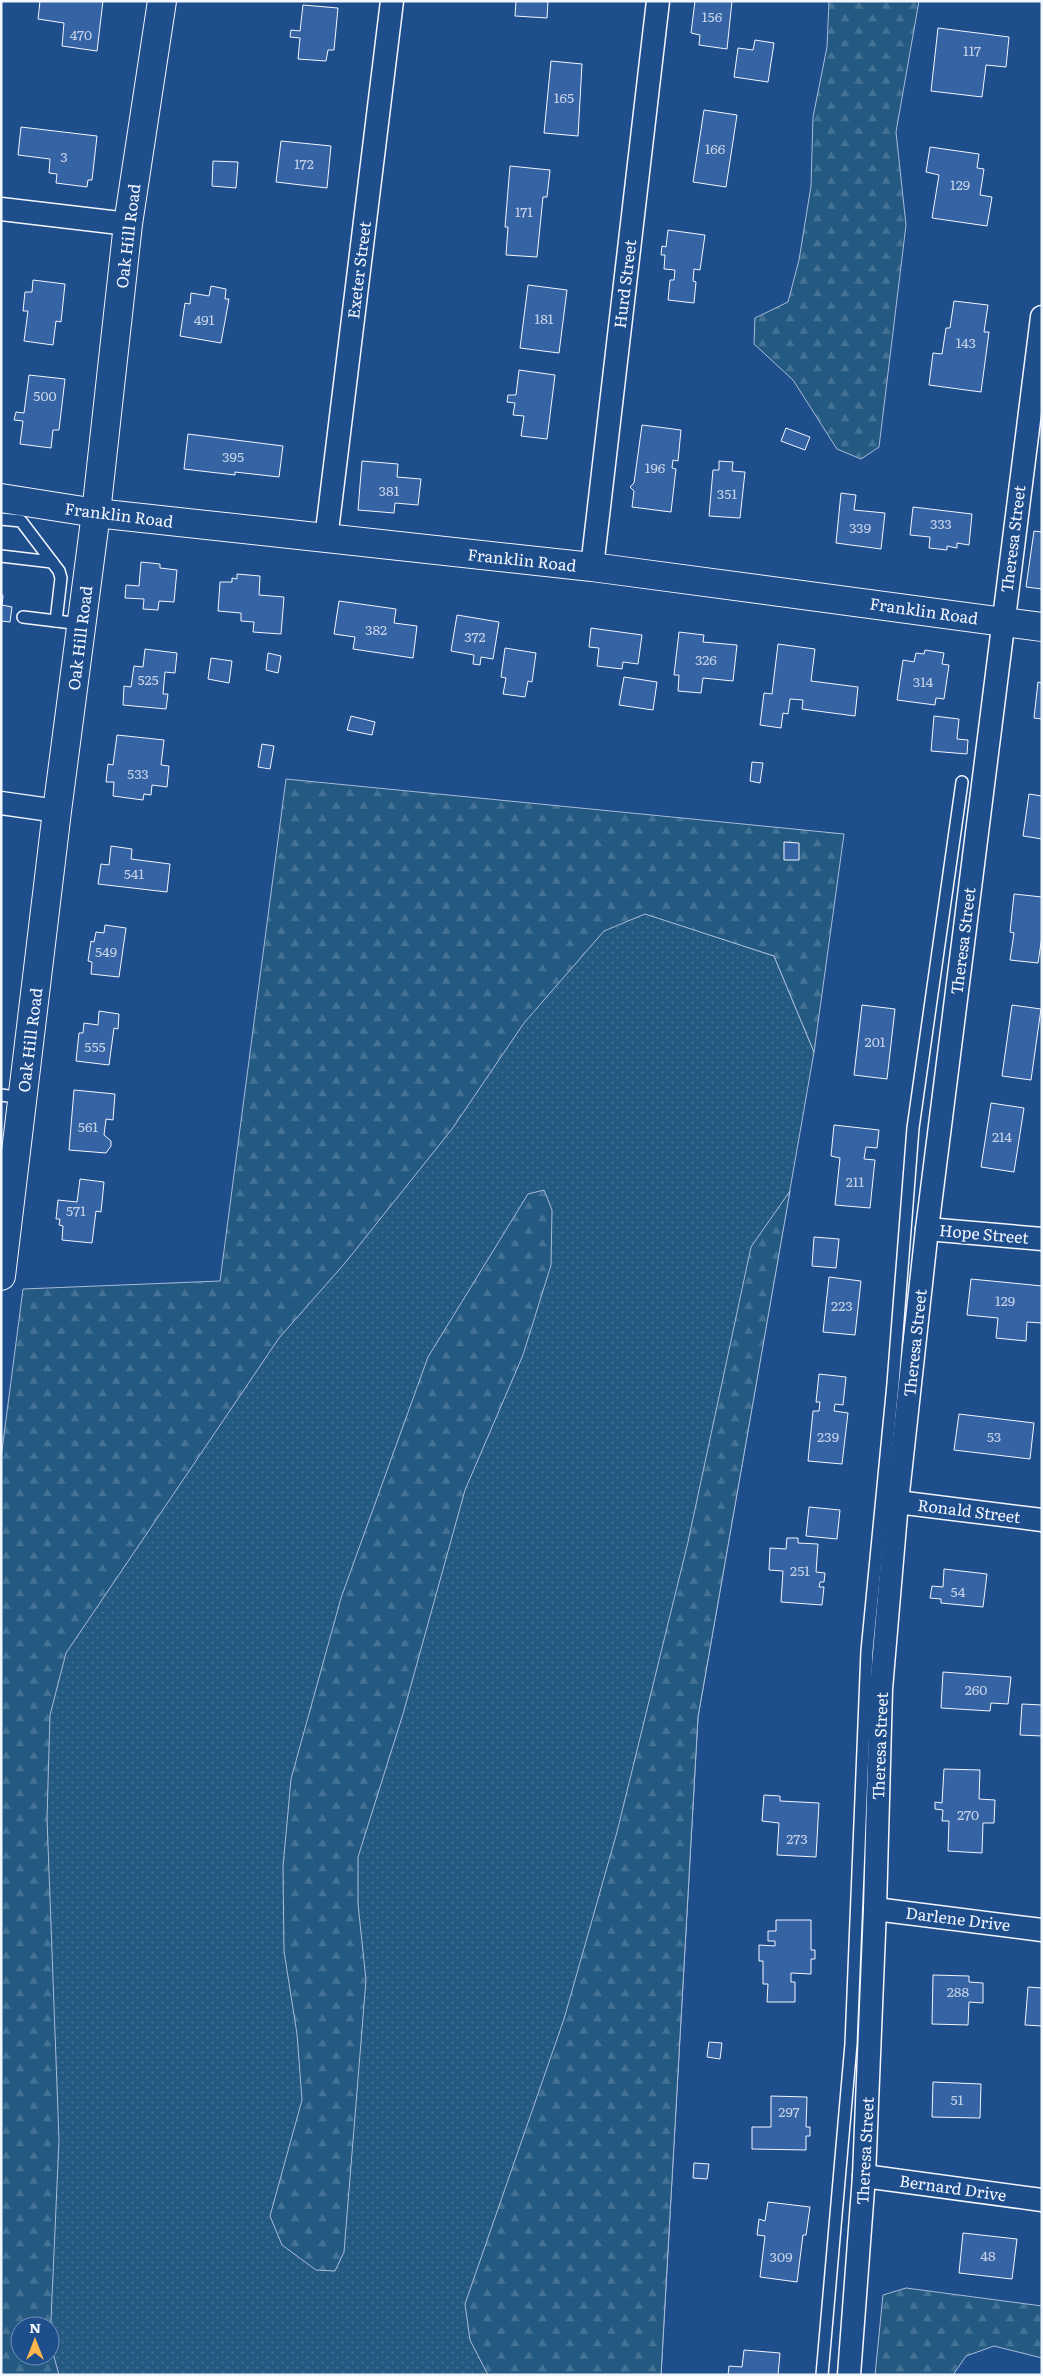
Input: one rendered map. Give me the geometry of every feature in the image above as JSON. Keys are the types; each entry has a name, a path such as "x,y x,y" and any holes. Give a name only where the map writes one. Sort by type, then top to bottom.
{"street":[{"name":"Oak Hill Road","path":"1,1276 12,1096 57,811 69,623 74,580 96,513 128,224 162,1"},
{"name":"Exeter Street","path":"326,539 392,1"},
{"name":"Hurd Street","path":"592,567 658,1"},
{"path":"1,209 128,224"},
{"name":"Theresa Street","path":"849,2375 864,2176 875,1908 881,1689 897,1502 927,1229 1002,622 1042,317"},
{"name":"Franklin Road","path":"15,507 96,513 592,567 1042,627"},
{"path":"1,803 57,811"},
{"name":"Hope Street","path":"927,1229 1042,1238"},
{"name":"Ronald Street","path":"897,1502 1042,1520"},
{"name":"Darlene Drive","path":"875,1908 1042,1930"},
{"name":"Bernard Drive","path":"864,2176 1042,2200"}],"lane":[{"path":"1,519 15,507 52,562 59,570 74,580"},
{"path":"1,556 52,562"},
{"path":"24,617 69,623"},
{"path":"822,2375 852,2044 867,1651 893,1384 913,1128 962,782"}],"green space":[{"path":"829,1 919,1 896,132 906,225 879,447 861,459 837,449 793,380 754,344 755,318 788,302 799,260 811,186 813,117 827,47"},
{"path":"286,779 844,834 814,1052 774,956 645,914 604,931 524,1023 452,1129 345,1263 279,1338 66,1653 50,1715 47,1818 59,2140 51,2316 10,2316 10,2366 57,2366 59,2375 1,2375 1,1458 23,1289 220,1281"},
{"path":"610,902 774,956 814,1052 698,1717 661,2375 1,2375 17,1647"},
{"path":"544,1190 552,1210 551,1265 523,1355 465,1490 403,1714 358,1857 358,1904 366,1980 344,2252 335,2271 316,2270 282,2245 270,2216 302,2100 297,2034 284,1951 283,1867 291,1779 341,1598 428,1357 528,1194"},
{"path":"790,1191 698,1717 661,2375 488,2375 470,2340 465,2304 564,2019 617,1832 688,1542 751,1247"},
{"path":"906,2288 1042,2306 1042,2358 994,2346 966,2356 953,2375 875,2375 883,2295"}],"building":[{"path":"40,1 103,1 97,51 62,46 64,23 38,19"},
{"path":"516,1 548,1 547,18 515,16"},
{"path":"695,1 732,1 727,49 699,45 700,35 691,33"},
{"path":"303,5 338,8 334,50 328,50 326,61 298,59 300,38 290,37 291,30 300,31"},
{"path":"938,28 1009,37 1006,67 986,65 982,97 931,91"},
{"path":"755,40 774,43 768,82 734,77 738,48 753,50"},
{"path":"551,61 582,64 578,136 544,133"},
{"path":"704,110 737,115 726,187 693,182"},
{"path":"21,127 97,136 92,180 88,180 87,187 56,183 57,174 49,173 50,159 18,155"},
{"path":"281,141 331,146 327,188 276,182"},
{"path":"930,147 979,154 977,168 984,169 980,195 992,197 987,226 932,218 939,175 926,172"},
{"path":"213,161 238,162 236,188 212,186"},
{"path":"510,166 550,170 547,197 543,197 537,257 506,255 508,227 505,227"},
{"path":"668,230 705,235 700,270 694,269 693,281 696,282 694,303 668,300 670,280 674,280 675,270 664,269 665,255 661,255 662,246 666,247"},
{"path":"33,280 65,284 61,322 56,321 53,345 24,341 28,311 23,311 25,292 32,292"},
{"path":"528,285 567,290 559,353 520,348"},
{"path":"211,286 226,289 225,299 229,299 221,343 180,336 185,303 190,304 191,293 209,296"},
{"path":"954,301 988,305 984,332 989,332 981,392 929,385 933,353 942,354 946,328 950,328"},
{"path":"519,370 555,375 547,439 521,436 524,416 513,415 515,403 507,402 508,395 516,395"},
{"path":"29,375 65,379 59,430 53,430 51,448 20,444 23,421 14,420 16,412 24,413"},
{"path":"642,425 681,430 678,461 673,460 672,468 676,469 671,512 632,507 634,491 630,487 634,483"},
{"path":"786,428 810,437 805,450 781,441"},
{"path":"188,434 283,446 279,477 235,472 235,475 184,469"},
{"path":"362,461 398,464 397,477 421,479 418,505 395,503 394,513 358,510"},
{"path":"719,461 733,462 732,471 745,472 740,518 709,516 713,470 719,470"},
{"path":"841,493 856,495 854,510 885,513 881,549 836,543"},
{"path":"913,507 972,514 969,545 957,543 957,548 947,546 947,550 929,548 930,537 910,535"},
{"path":"1034,531 1042,532 1042,589 1026,587"},
{"path":"141,562 160,564 160,568 177,570 174,602 159,601 158,610 143,609 144,599 125,598 126,585 139,586"},
{"path":"237,574 260,576 259,595 284,597 281,634 253,632 254,622 241,621 241,613 218,611 220,582 232,582 232,578 237,579"},
{"path":"1,593 3,596 2,605 12,607 10,622 1,621"},
{"path":"339,601 396,609 394,623 417,626 413,658 353,649 355,637 334,634"},
{"path":"457,615 499,622 493,659 481,657 480,665 473,664 474,655 451,651"},
{"path":"591,628 642,635 638,664 623,662 622,669 597,666 599,648 589,647"},
{"path":"679,632 704,635 703,642 737,645 733,681 703,678 701,693 678,691 679,675 674,675"},
{"path":"778,644 815,649 811,681 858,687 855,716 802,709 803,700 790,699 788,714 783,713 781,728 760,725 764,693 772,694"},
{"path":"505,648 536,653 532,682 528,681 525,697 503,694 506,678 501,677"},
{"path":"145,649 177,653 175,673 165,672 163,694 168,694 166,709 123,705 124,686 131,687 134,666 143,667"},
{"path":"925,650 944,653 942,664 949,665 944,699 936,698 935,705 897,700 903,660 914,662 916,653 924,654"},
{"path":"268,653 281,656 278,673 266,670"},
{"path":"211,658 232,661 229,683 208,679"},
{"path":"624,677 657,682 653,710 619,705"},
{"path":"1038,682 1042,683 1042,719 1034,718"},
{"path":"351,716 375,722 372,735 347,730"},
{"path":"934,716 959,719 957,739 968,740 967,754 931,751"},
{"path":"117,735 164,740 161,765 169,766 167,787 152,785 151,795 144,794 143,800 113,796 114,782 106,782 108,764 113,765"},
{"path":"262,744 274,746 270,769 258,767"},
{"path":"752,762 763,763 760,783 750,781"},
{"path":"1029,794 1042,796 1042,839 1023,836"},
{"path":"784,842 799,843 799,860 784,860"},
{"path":"111,846 132,849 131,859 170,864 167,892 98,884 101,864 109,865"},
{"path":"1014,894 1042,897 1042,936 1038,963 1010,960 1014,933 1010,932"},
{"path":"105,925 126,928 119,977 91,974 92,962 88,961 91,941 94,942 96,932 104,933"},
{"path":"862,1005 895,1009 887,1079 854,1075"},
{"path":"1012,1005 1041,1009 1031,1080 1002,1076"},
{"path":"99,1011 119,1014 118,1029 114,1028 109,1065 76,1061 79,1033 83,1033 84,1023 98,1025"},
{"path":"74,1090 115,1094 113,1120 106,1119 104,1135 111,1141 111,1146 106,1153 69,1150"},
{"path":"991,1103 1024,1108 1014,1172 981,1167"},
{"path":"834,1125 879,1130 877,1148 866,1147 864,1159 875,1160 870,1208 835,1205 840,1158 831,1156"},
{"path":"80,1179 104,1182 101,1212 96,1211 92,1243 62,1240 63,1226 59,1225 60,1219 56,1219 58,1200 77,1202"},
{"path":"814,1237 839,1239 836,1268 812,1266"},
{"path":"829,1277 861,1281 855,1335 823,1332"},
{"path":"971,1279 1042,1286 1042,1323 1027,1322 1026,1341 996,1338 998,1318 967,1315"},
{"path":"819,1374 846,1377 843,1405 835,1404 834,1411 848,1413 842,1464 808,1461 813,1411 819,1411 820,1402 816,1402"},
{"path":"959,1414 1034,1423 1030,1459 954,1450"},
{"path":"809,1507 840,1510 837,1539 806,1536"},
{"path":"787,1538 798,1538 798,1543 818,1544 816,1572 825,1573 824,1582 820,1582 819,1587 824,1587 822,1605 781,1602 783,1571 769,1570 770,1548 786,1549"},
{"path":"944,1569 987,1574 983,1607 941,1603 941,1599 930,1598 932,1586 943,1587"},
{"path":"943,1672 1011,1677 1008,1704 991,1703 990,1711 941,1708"},
{"path":"1022,1704 1042,1705 1042,1736 1020,1735"},
{"path":"944,1769 980,1770 979,1799 995,1800 994,1823 983,1823 982,1853 948,1851 949,1821 942,1821 943,1810 935,1809 935,1802 942,1803"},
{"path":"764,1795 780,1796 780,1801 819,1803 816,1857 777,1855 779,1823 762,1821"},
{"path":"776,1920 811,1920 811,1950 815,1950 815,1959 811,1959 811,1974 791,1973 791,1982 795,1982 795,2002 767,2002 768,1984 763,1984 763,1961 759,1961 759,1945 775,1946 775,1941 768,1941 768,1931 776,1931"},
{"path":"933,1975 969,1976 969,1982 983,1983 983,2003 969,2002 968,2025 932,2024"},
{"path":"1028,1987 1042,1988 1042,2026 1025,2025"},
{"path":"709,2042 722,2043 720,2059 707,2057"},
{"path":"933,2082 981,2084 980,2118 932,2117"},
{"path":"771,2096 807,2097 806,2127 810,2127 810,2136 806,2136 806,2150 752,2149 752,2127 771,2127"},
{"path":"694,2163 709,2164 707,2179 693,2178"},
{"path":"768,2202 810,2207 806,2235 803,2235 797,2282 760,2277 765,2236 757,2235 759,2219 765,2221"},
{"path":"963,2233 1017,2239 1012,2279 959,2273"},
{"path":"744,2350 780,2353 778,2375 728,2375 729,2366 742,2367"}]}
